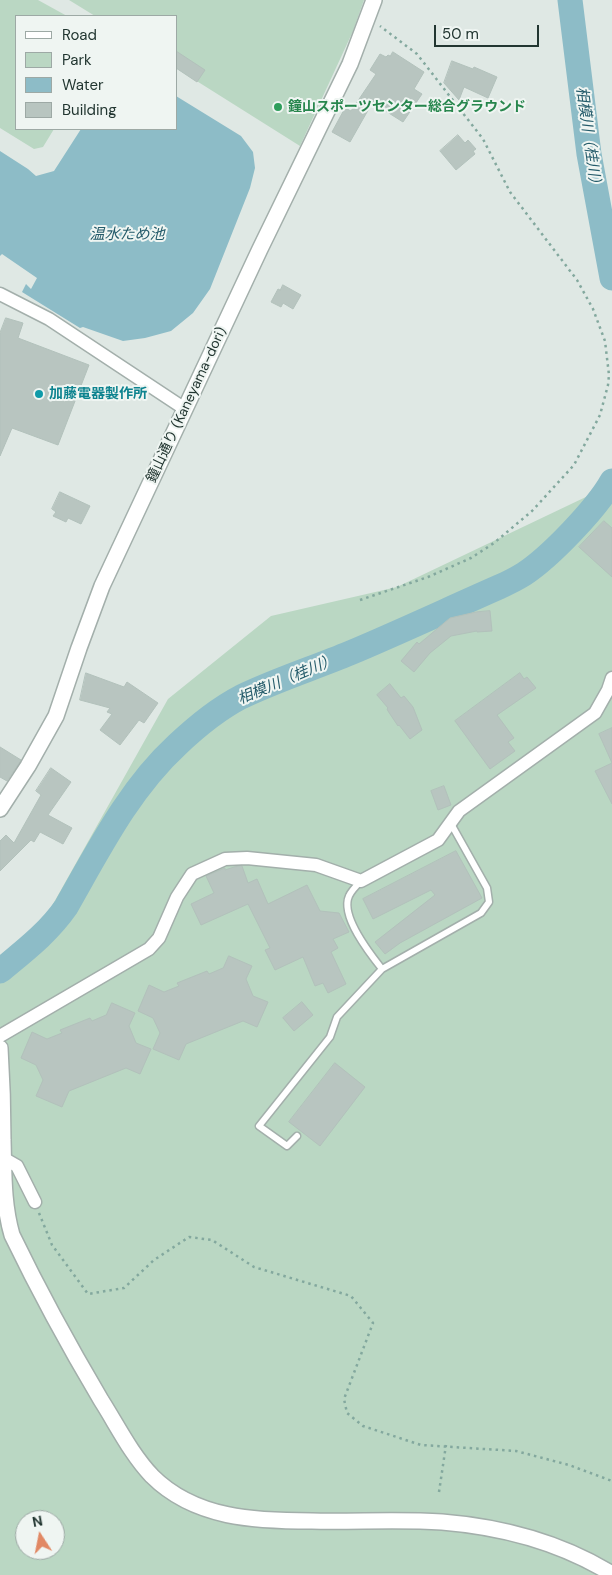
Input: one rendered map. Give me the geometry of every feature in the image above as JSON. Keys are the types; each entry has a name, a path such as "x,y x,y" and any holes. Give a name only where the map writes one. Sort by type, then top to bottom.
{"street":[{"name":"鐘山通り (Kaneyama-dori)","path":"0,809 28,766 56,716 102,586 260,249 350,64 374,0"},
{"path":"0,294 49,319 186,409"},
{"path":"0,1036 148,949 159,938 177,896 192,874 225,859 247,858 316,865 361,881 438,840 459,811 595,713 608,690 612,678"},
{"path":"0,1048 3,1086 4,1194 6,1216 12,1235 72,1351 116,1425 153,1476 173,1492 201,1508 229,1516 267,1521 441,1522 507,1531 544,1542 588,1559 612,1574"},
{"path":"3,1158 17,1166 35,1202"}],"lane":[{"path":"297,1136 288,1146 259,1126 330,1037 337,1017 382,969 481,912 489,902 487,888 450,822"},
{"path":"361,881 348,897 347,911 365,948 382,969"}],"path":[{"path":"360,600 428,577 471,558 494,543 532,511 574,465 600,415 609,375 605,341 594,310 577,280 510,192 482,140 417,54 368,18"},
{"path":"35,1202 52,1245 88,1294 124,1288 154,1260 189,1237 212,1240 254,1267 351,1296 373,1323 344,1398 347,1413 363,1426 421,1445 446,1445 516,1451 569,1465 612,1480"},
{"path":"439,1492 446,1445"}],"green space":[{"path":"0,0 38,0 65,15 15,15 15,130 53,130 43,147 34,149 0,128"},
{"name":"鐘山スポーツセンター総合グラウンド","path":"69,0 364,0 353,31 300,146 178,69 178,15 93,15"},
{"path":"612,470 612,1575 0,1575 0,977 25,954 168,699 271,616 397,587 590,495"}],"water":[{"name":"温水ため池","path":"178,97 241,136 253,152 255,168 250,188 210,289 193,313 171,331 145,338 123,341 83,327 80,328 22,292 26,284 31,289 37,278 2,254 0,256 0,151 36,176 54,171 80,130 178,130"}],"building":[{"path":"178,52 205,70 197,82 178,69"},
{"path":"393,52 424,72 414,89 422,94 403,122 376,105 375,108 371,105 350,142 332,132 345,108 351,111 376,74 370,70 380,54 386,57 390,56"},
{"path":"452,61 473,69 474,67 497,77 488,98 464,87 459,100 444,83"},
{"path":"458,135 465,143 468,140 476,149 473,151 475,154 456,170 440,151"},
{"path":"283,285 301,295 293,309 283,303 281,307 271,302 278,289 280,290"},
{"name":"加藤電器製作所","path":"6,318 23,323 18,338 89,365 58,445 12,428 0,456 0,333"},
{"path":"60,492 90,506 81,524 68,518 66,522 53,516 56,512 52,509"},
{"path":"604,521 612,528 612,577 579,547"},
{"path":"490,611 492,631 477,631 451,636 430,653 414,672 401,661 417,642 419,644 450,618"},
{"path":"86,673 124,687 127,682 158,703 144,723 139,720 120,745 100,730 112,714 107,712 110,708 80,700"},
{"path":"520,673 524,679 527,677 536,688 497,715 514,738 508,742 515,751 490,769 455,721"},
{"path":"390,684 401,698 404,696 413,707 422,730 410,739 398,726 388,708 377,695"},
{"path":"612,728 612,763 599,734"},
{"path":"0,747 21,760 7,781 0,777"},
{"path":"612,763 612,804 595,771"},
{"path":"51,768 71,782 48,815 72,828 63,844 40,832 34,842 31,840 0,871 0,841 6,835 14,843 41,795 36,791"},
{"path":"444,786 451,805 438,810 431,791"},
{"path":"456,851 482,898 400,943 385,954 375,942 435,895 431,890 373,919 363,899"},
{"path":"242,866 248,883 257,879 268,904 307,885 320,911 339,913 349,932 333,939 338,948 331,952 346,984 328,993 323,983 315,986 303,957 275,970 265,950 270,948 248,904 201,925 191,904 214,893 206,876 225,868 225,870"},
{"path":"229,956 252,966 246,979 253,996 268,1002 257,1027 243,1021 186,1044 179,1060 153,1049 160,1033 153,1018 138,1011 149,985 164,992 179,986 177,983 207,971 209,974 223,968"},
{"path":"302,1002 313,1015 294,1031 283,1018"},
{"path":"112,1003 135,1013 129,1026 136,1043 151,1049 140,1074 126,1068 69,1091 62,1107 36,1096 43,1080 36,1065 21,1058 32,1032 47,1039 62,1033 60,1030 90,1018 92,1021 106,1015"},
{"path":"335,1063 365,1087 320,1146 289,1122"}],"waterway":[{"name":"相模川（桂川）","path":"570,0 589,154 612,278"},
{"name":"相模川（桂川）","path":"0,971 35,941 59,916 129,801 160,762 200,725 241,697 369,645 521,576 547,556 572,531 596,505 612,481"}],"place":[{"name":"鐘山スポーツセンター総合グラウンド","path":"278,107"},
{"name":"加藤電器製作所","path":"39,394"}]}
